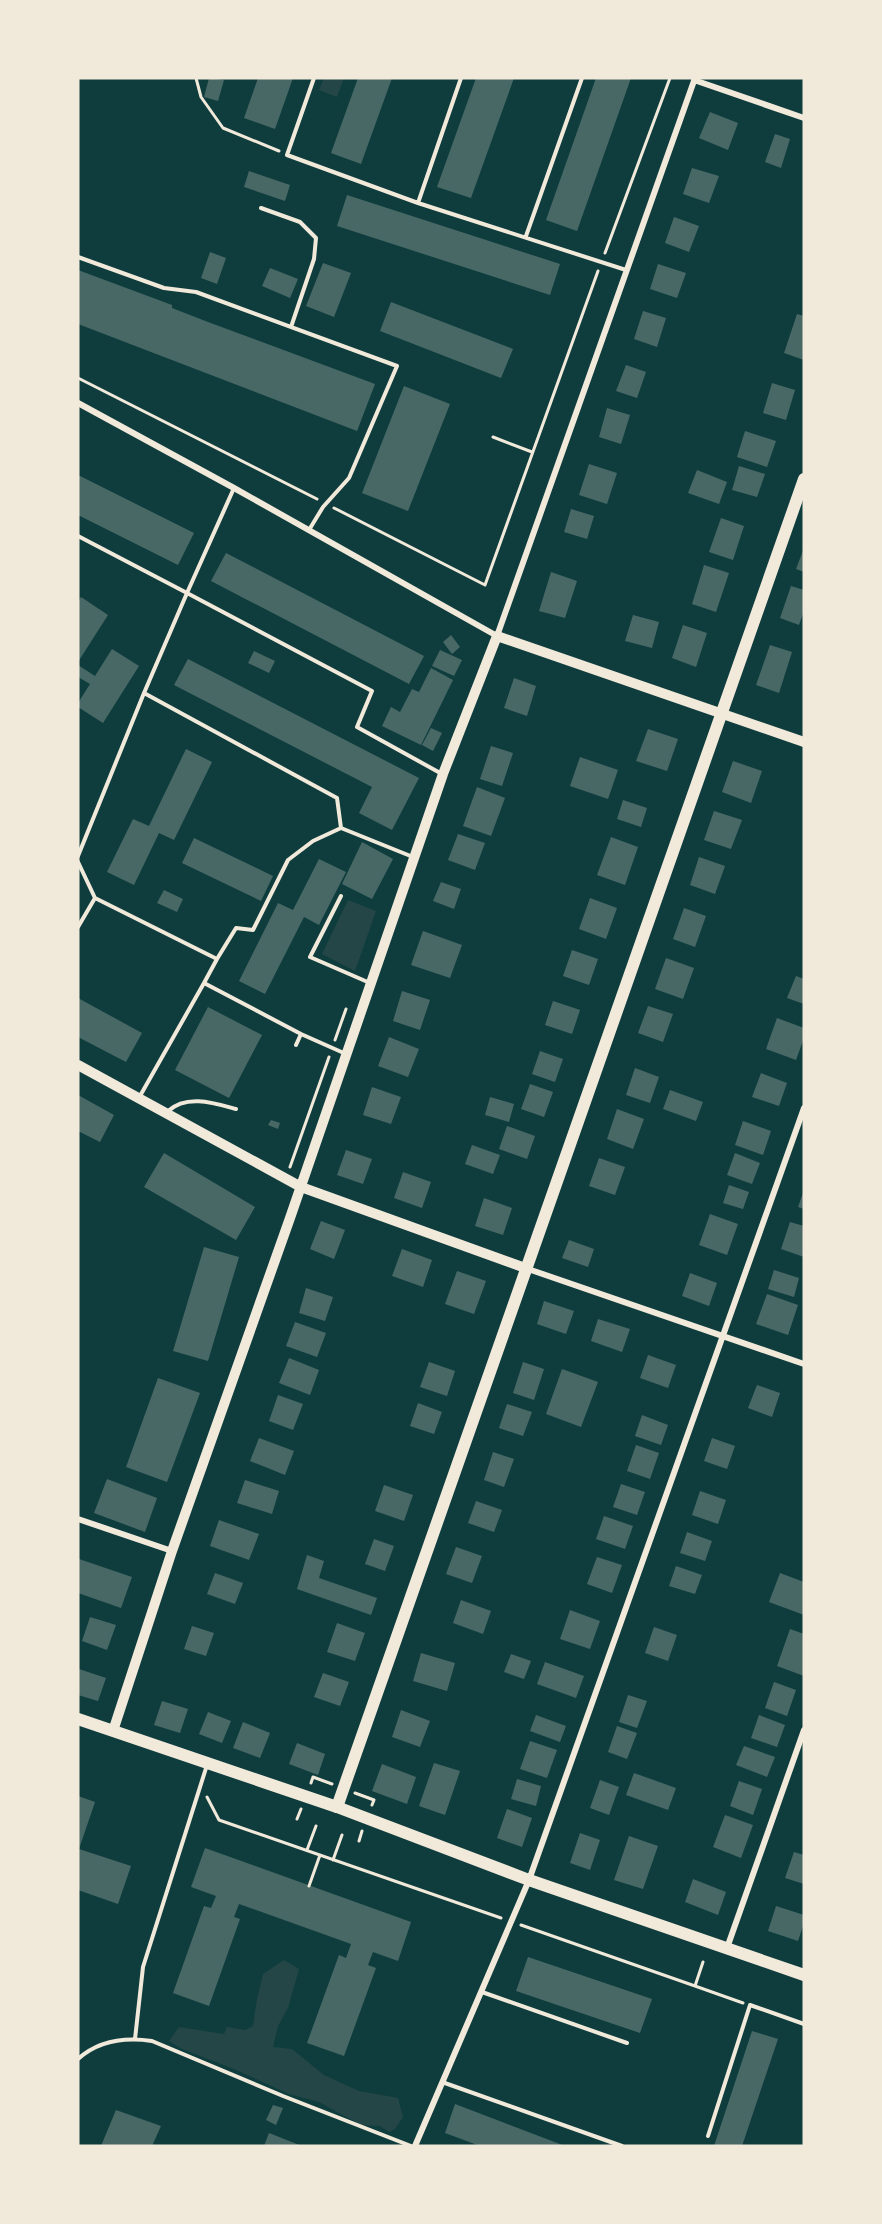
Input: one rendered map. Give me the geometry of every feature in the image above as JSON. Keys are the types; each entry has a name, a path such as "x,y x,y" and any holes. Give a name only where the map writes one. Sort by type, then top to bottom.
{"main road":[{"path":"337,1807 804,479"},
{"path":"78,1719 337,1807 529,1880 804,1975"}],"street":[{"path":"113,1731 172,1551 301,1187 443,774 497,636 695,79 804,118"},
{"path":"78,403 497,636 804,742"},
{"path":"78,1065 301,1187 528,1269 804,1364"},
{"path":"413,2146 529,1880 804,1107"},
{"path":"78,1519 172,1551"},
{"path":"727,1948 804,1730"}],"lane":[{"path":"314,78 287,155 418,202 627,270"},
{"path":"418,202 461,78"},
{"path":"526,236 582,78"},
{"path":"261,208 300,222 316,238 315,259 291,327"},
{"path":"78,257 164,288 196,292 397,366 349,478 323,507 309,530"},
{"path":"78,856 144,693 234,488"},
{"path":"78,536 372,691 357,727 443,774"},
{"path":"144,693 337,798 341,828"},
{"path":"138,1099 236,928 253,930 288,860 313,841 341,828 414,857"},
{"path":"78,862 96,898 217,959"},
{"path":"341,896 310,957 370,984"},
{"path":"78,927 96,898"},
{"path":"204,983 301,1034 347,1054"},
{"path":"296,1045 301,1034"},
{"path":"165,1113 177,1103 204,1101 236,1109"},
{"path":"135,2039 143,1967 207,1764"},
{"path":"481,1992 627,2043"},
{"path":"708,2136 750,2005 804,2024"},
{"path":"78,2059 95,2046 117,2040 152,2041 283,2096 413,2146"},
{"path":"442,2082 622,2146"}],"path":[{"path":"196,78 201,97 223,128 287,155"},
{"path":"328,505 485,585 670,78"},
{"path":"78,378 318,500"},
{"path":"493,437 532,452"},
{"path":"201,1785 219,1820 750,2005"},
{"path":"307,1850 316,1826"},
{"path":"333,1860 342,1835"},
{"path":"309,1886 320,1855"},
{"path":"694,1986 703,1962"}],"shaded area":[{"path":"324,78 344,78 337,97 319,90"},
{"path":"348,900 376,911 355,971 322,954"},
{"path":"284,1960 299,1969 288,2008 278,2026 273,2047 292,2049 324,2075 359,2091 398,2098 403,2117 395,2129 389,2132 380,2126 361,2125 319,2102 289,2094 182,2049 169,2041 179,2027 224,2034 227,2027 245,2030 253,2026 263,1974"}],"building":[{"path":"209,78 224,80 218,101 204,97"},
{"path":"258,78 293,78 275,129 244,118"},
{"path":"358,78 392,78 361,164 331,153"},
{"path":"476,78 514,78 471,198 437,187"},
{"path":"596,78 631,78 577,231 546,220"},
{"path":"710,112 738,123 728,150 699,138"},
{"path":"775,134 790,139 781,168 765,162"},
{"path":"692,168 719,176 709,203 683,194"},
{"path":"249,171 290,185 285,201 244,187"},
{"path":"347,195 560,264 550,295 337,226"},
{"path":"674,217 699,226 689,252 665,243"},
{"path":"210,252 226,258 217,284 201,278"},
{"path":"323,263 351,273 334,317 306,306"},
{"path":"658,264 686,273 677,298 650,289"},
{"path":"270,268 298,279 290,298 262,286"},
{"path":"78,270 172,305 172,308 208,322 375,384 357,431 78,324"},
{"path":"391,302 513,349 501,378 380,331"},
{"path":"643,311 666,318 657,347 634,339"},
{"path":"797,314 804,316 804,360 784,353"},
{"path":"626,365 646,372 637,398 616,391"},
{"path":"772,383 795,390 786,420 763,413"},
{"path":"404,386 450,404 408,511 362,493"},
{"path":"607,408 630,415 621,444 599,437"},
{"path":"745,431 776,441 767,467 737,457"},
{"path":"589,464 617,473 607,504 579,495"},
{"path":"739,466 765,474 757,497 732,490"},
{"path":"697,470 727,482 719,504 688,493"},
{"path":"78,475 194,533 178,565 78,515"},
{"path":"571,509 594,516 587,539 564,532"},
{"path":"721,518 744,526 733,560 709,552"},
{"path":"804,548 804,572 796,569"},
{"path":"226,553 424,656 409,684 211,581"},
{"path":"704,565 729,573 716,612 692,604"},
{"path":"551,572 577,581 565,618 539,611"},
{"path":"791,586 804,590 804,611 799,625 780,618"},
{"path":"81,597 108,615 78,662 78,602"},
{"path":"633,615 659,622 652,648 625,641"},
{"path":"683,625 707,633 696,667 672,658"},
{"path":"451,635 460,647 452,654 443,642"},
{"path":"770,645 792,652 779,693 756,685"},
{"path":"112,649 139,666 103,723 78,707 78,703 90,684 78,677 78,665 95,676"},
{"path":"440,650 462,660 454,676 432,666"},
{"path":"254,651 275,661 269,673 248,663"},
{"path":"188,659 419,778 392,830 359,813 372,787 174,685"},
{"path":"431,668 453,680 421,745 382,726 391,707 400,712 412,689 419,692"},
{"path":"514,678 536,686 527,716 504,708"},
{"path":"431,728 442,733 433,751 422,745"},
{"path":"648,729 678,739 667,771 636,761"},
{"path":"491,746 513,753 502,786 480,779"},
{"path":"186,749 212,762 174,840 159,833 134,885 107,872 133,819 149,826"},
{"path":"580,757 618,770 608,799 570,786"},
{"path":"733,761 762,771 751,803 722,792"},
{"path":"477,787 505,798 491,836 463,826"},
{"path":"623,800 647,808 641,827 617,819"},
{"path":"714,811 742,820 731,849 704,840"},
{"path":"458,834 485,843 475,870 448,860"},
{"path":"611,837 638,847 625,885 597,875"},
{"path":"194,838 273,876 261,901 182,863"},
{"path":"362,842 393,859 372,899 342,884"},
{"path":"699,857 725,866 715,894 690,885"},
{"path":"319,859 346,872 319,925 304,917 265,994 239,981 278,903 293,910"},
{"path":"441,882 461,889 454,909 433,901"},
{"path":"164,890 183,899 177,912 157,903"},
{"path":"590,898 617,908 606,939 579,929"},
{"path":"684,908 706,916 695,947 673,939"},
{"path":"423,931 462,945 450,978 411,965"},
{"path":"572,950 598,959 589,985 563,976"},
{"path":"666,958 694,968 683,999 655,989"},
{"path":"796,976 804,979 804,1004 787,998"},
{"path":"402,991 430,1000 420,1030 393,1021"},
{"path":"78,998 142,1033 126,1062 78,1037"},
{"path":"553,1001 580,1010 572,1034 545,1025"},
{"path":"648,1006 673,1014 663,1042 638,1033"},
{"path":"208,1007 262,1035 229,1098 175,1070"},
{"path":"777,1018 804,1028 804,1038 796,1060 766,1049"},
{"path":"389,1037 419,1049 408,1077 378,1066"},
{"path":"540,1051 563,1059 555,1082 532,1074"},
{"path":"635,1068 659,1077 650,1103 626,1095"},
{"path":"761,1073 787,1083 779,1106 752,1097"},
{"path":"530,1084 553,1092 544,1117 521,1109"},
{"path":"372,1087 401,1097 391,1124 363,1115"},
{"path":"670,1090 703,1102 696,1121 663,1109"},
{"path":"78,1095 114,1115 100,1142 78,1131"},
{"path":"490,1097 514,1104 509,1122 485,1115"},
{"path":"617,1109 644,1119 633,1149 607,1139"},
{"path":"271,1120 280,1123 278,1129 268,1125"},
{"path":"743,1121 771,1131 763,1155 735,1145"},
{"path":"507,1126 535,1136 527,1159 499,1149"},
{"path":"472,1145 500,1155 493,1174 465,1164"},
{"path":"346,1150 372,1159 363,1184 337,1175"},
{"path":"164,1153 255,1207 236,1240 144,1187"},
{"path":"735,1153 760,1163 752,1184 727,1175"},
{"path":"599,1158 625,1167 615,1195 589,1186"},
{"path":"403,1172 431,1182 422,1208 394,1198"},
{"path":"729,1185 749,1192 743,1209 723,1203"},
{"path":"804,1190 804,1209 798,1207"},
{"path":"484,1198 512,1208 503,1235 475,1226"},
{"path":"710,1214 738,1224 727,1255 699,1245"},
{"path":"321,1221 345,1230 334,1259 310,1249"},
{"path":"790,1222 804,1226 804,1257 781,1249"},
{"path":"569,1240 594,1249 588,1267 562,1258"},
{"path":"204,1247 239,1257 208,1361 173,1351"},
{"path":"402,1249 432,1260 423,1287 392,1276"},
{"path":"774,1270 799,1278 794,1297 768,1289"},
{"path":"457,1271 486,1281 474,1314 445,1304"},
{"path":"690,1273 717,1283 709,1306 682,1296"},
{"path":"306,1288 333,1297 325,1321 299,1313"},
{"path":"767,1294 798,1305 788,1335 756,1324"},
{"path":"544,1301 574,1311 566,1334 537,1324"},
{"path":"598,1319 630,1329 622,1352 591,1341"},
{"path":"295,1322 326,1333 317,1357 286,1346"},
{"path":"648,1355 676,1365 668,1388 640,1378"},
{"path":"289,1358 319,1370 310,1395 279,1383"},
{"path":"429,1362 455,1371 447,1396 420,1387"},
{"path":"523,1362 544,1369 534,1400 513,1393"},
{"path":"562,1369 598,1382 581,1427 546,1414"},
{"path":"158,1378 200,1393 167,1482 126,1467"},
{"path":"757,1385 780,1393 772,1417 748,1408"},
{"path":"278,1395 303,1404 293,1430 269,1421"},
{"path":"418,1403 442,1412 434,1434 410,1426"},
{"path":"507,1404 532,1412 523,1436 499,1428"},
{"path":"642,1415 668,1425 661,1445 635,1436"},
{"path":"259,1438 294,1451 285,1475 250,1461"},
{"path":"712,1438 735,1446 727,1469 704,1461"},
{"path":"636,1445 659,1453 650,1479 627,1471"},
{"path":"493,1452 514,1459 504,1487 484,1480"},
{"path":"107,1479 157,1498 145,1532 94,1513"},
{"path":"245,1480 279,1491 272,1514 237,1503"},
{"path":"621,1484 645,1492 637,1515 613,1507"},
{"path":"384,1485 413,1495 404,1521 375,1511"},
{"path":"700,1491 726,1500 718,1524 692,1515"},
{"path":"476,1501 502,1510 494,1532 468,1523"},
{"path":"604,1516 633,1526 625,1549 596,1539"},
{"path":"219,1520 259,1534 249,1560 210,1546"},
{"path":"687,1532 712,1541 705,1561 680,1553"},
{"path":"374,1539 394,1546 385,1571 365,1564"},
{"path":"456,1547 482,1556 472,1583 446,1574"},
{"path":"307,1555 324,1561 319,1578 377,1598 371,1615 297,1589"},
{"path":"597,1557 622,1565 612,1593 587,1584"},
{"path":"79,1559 132,1577 121,1608 78,1593"},
{"path":"676,1566 702,1575 695,1594 669,1586"},
{"path":"215,1573 243,1583 235,1604 207,1594"},
{"path":"780,1573 804,1582 804,1615 769,1602"},
{"path":"461,1600 491,1611 483,1634 453,1623"},
{"path":"570,1610 600,1621 590,1649 560,1639"},
{"path":"90,1617 116,1625 107,1650 82,1641"},
{"path":"337,1623 365,1633 355,1661 327,1652"},
{"path":"192,1626 214,1633 206,1656 184,1649"},
{"path":"654,1627 677,1635 668,1661 645,1653"},
{"path":"790,1629 804,1634 804,1676 777,1666"},
{"path":"421,1653 455,1663 447,1691 413,1681"},
{"path":"511,1654 531,1661 524,1679 504,1672"},
{"path":"545,1662 584,1676 576,1698 537,1684"},
{"path":"79,1669 106,1678 98,1701 78,1695"},
{"path":"323,1673 349,1682 340,1706 314,1697"},
{"path":"774,1682 796,1690 787,1716 765,1708"},
{"path":"628,1695 647,1701 637,1728 619,1722"},
{"path":"162,1701 188,1709 180,1733 154,1725"},
{"path":"401,1710 430,1721 420,1747 392,1737"},
{"path":"208,1712 231,1721 222,1743 199,1734"},
{"path":"536,1715 566,1726 560,1742 530,1731"},
{"path":"759,1715 785,1725 777,1747 751,1738"},
{"path":"243,1722 270,1733 260,1758 233,1748"},
{"path":"617,1726 637,1733 627,1759 608,1752"},
{"path":"530,1741 557,1750 547,1778 520,1769"},
{"path":"297,1743 325,1754 318,1775 289,1764"},
{"path":"744,1746 775,1757 767,1777 736,1765"},
{"path":"434,1763 460,1771 445,1815 419,1806"},
{"path":"382,1764 416,1777 407,1804 372,1791"},
{"path":"634,1773 676,1788 668,1810 626,1795"},
{"path":"517,1779 541,1786 536,1806 511,1799"},
{"path":"600,1780 619,1787 609,1815 590,1808"},
{"path":"739,1781 762,1789 753,1815 730,1806"},
{"path":"78,1796 95,1802 79,1849 131,1866 118,1904 78,1890"},
{"path":"507,1809 532,1818 522,1847 497,1838"},
{"path":"725,1815 753,1825 741,1858 713,1847"},
{"path":"580,1833 600,1840 590,1870 570,1863"},
{"path":"629,1836 658,1846 643,1889 614,1880"},
{"path":"205,1848 411,1922 398,1961 373,1952 368,1965 376,1968 344,2056 307,2043 339,1955 346,1958 351,1944 239,1904 234,1917 240,1919 209,2006 173,1993 204,1906 211,1908 216,1896 191,1887"},
{"path":"794,1852 804,1855 804,1884 785,1878"},
{"path":"693,1879 726,1892 718,1915 685,1902"},
{"path":"776,1906 804,1915 798,1941 768,1931"},
{"path":"528,1957 652,1999 640,2033 516,1991"},
{"path":"752,2031 778,2039 742,2146 714,2146"},
{"path":"455,2104 565,2146 480,2146 445,2133"},
{"path":"273,2105 283,2108 276,2125 266,2120"},
{"path":"116,2110 161,2126 152,2146 101,2146"},
{"path":"269,2133 302,2146 264,2146"}]}
